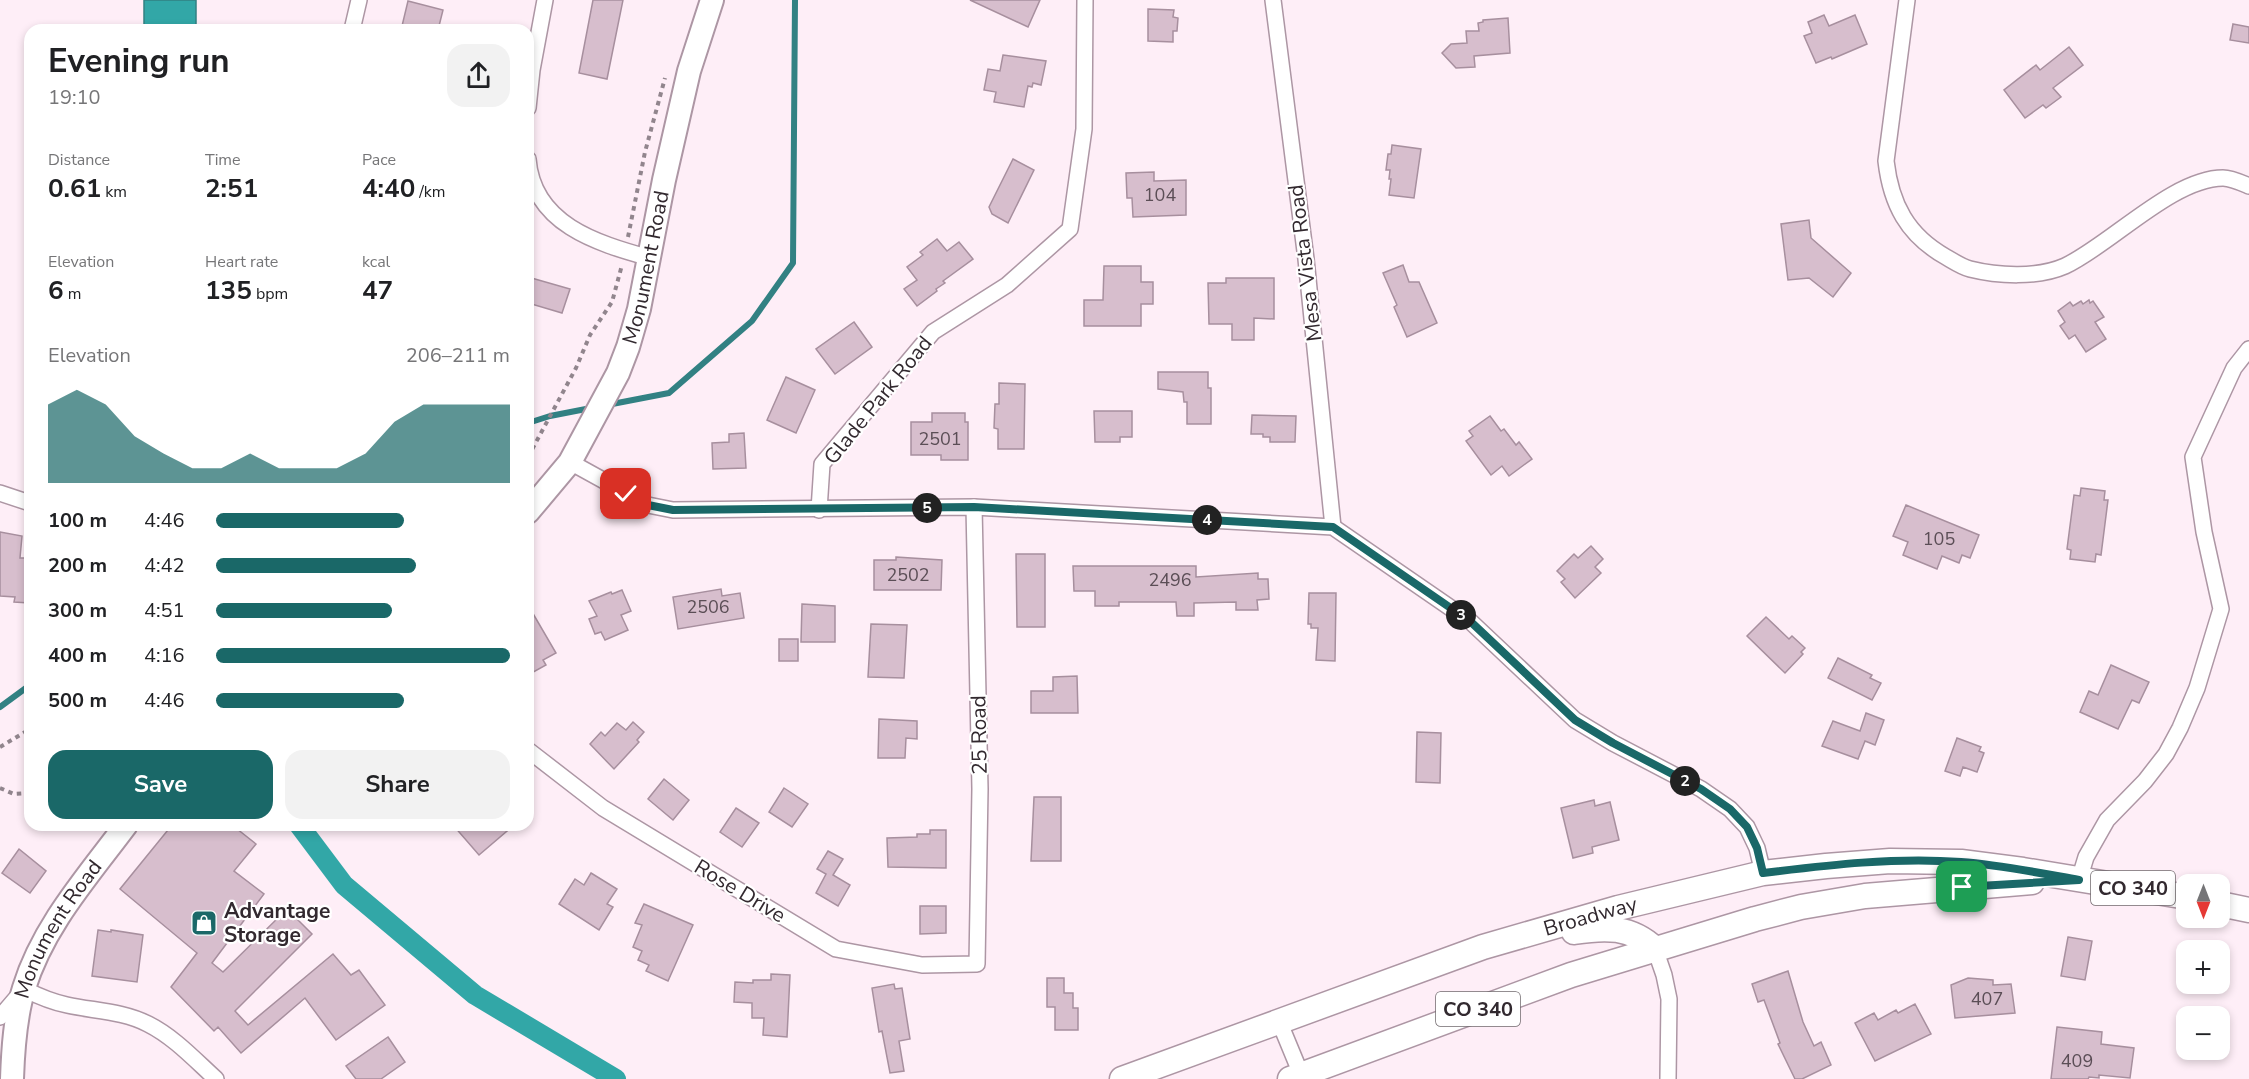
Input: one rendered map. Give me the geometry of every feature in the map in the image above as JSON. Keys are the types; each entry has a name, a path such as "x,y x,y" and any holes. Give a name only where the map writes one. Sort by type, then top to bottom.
{"main road":[{"name":"Monument Road","path":"534,505 570,462 618,373 639,309 664,180 689,71 712,0"},
{"name":"Monument Road","path":"12,1079 13,1049 24,990 33,963 65,906 121,831"},
{"name":"Broadway","path":"1122,1079 1483,947 1618,908 1763,873 1890,861 1961,862 2176,895"},
{"name":"Broadway","path":"1298,1078 1571,975 1801,907 1865,896 2014,883 2079,880"},
{"path":"2230,906 2249,910"},
{"path":"1454,957 1551,935 1592,929 1629,932 1643,937 1655,949"}],"street":[{"path":"353,24 359,0"},
{"path":"534,59 545,0"},
{"name":"Glade Park Road","path":"819,510 822,464 933,332 1007,285 1070,229 1084,129 1085,0"},
{"name":"Mesa Vista Road","path":"1273,0 1306,259 1333,527"},
{"path":"1906,0 1886,161 1889,186 1909,226 1930,248 1952,261 1969,269 2002,273 2036,273 2064,266 2158,204 2184,190 2204,182 2224,178 2249,186"},
{"path":"534,181 537,192 552,214 567,226 586,237 650,258"},
{"path":"2079,880 2086,857 2107,820 2145,781 2166,754 2197,688 2221,609 2204,532 2193,457 2234,368 2249,349"},
{"path":"570,462 648,505 673,510 974,507 1333,527 1471,622 1575,720 1613,743 1701,789 1730,809 1747,827 1757,848 1763,873"},
{"path":"0,493 24,501"},
{"name":"25 Road","path":"974,507 980,789 977,964"},
{"name":"Rose Drive","path":"534,755 603,808 836,949 922,964 977,964"},
{"path":"1655,949 1669,999 1671,1078"},
{"path":"0,1017 24,990 43,999 65,1005 128,1016 147,1023 163,1033 216,1079"},
{"path":"1279,1021 1298,1078"}],"path":[{"path":"534,448 576,368 590,335 612,302 621,272"},
{"path":"0,747 24,733"},
{"path":"0,788 14,794 24,793"}],"water":[{"path":"144,0 196,0 196,24 144,24"}],"building":[{"path":"593,0 623,0 607,79 579,73"},
{"path":"970,0 1040,0 1028,27"},
{"path":"408,1 443,10 440,24 402,24"},
{"path":"1148,9 1174,10 1173,17 1178,18 1177,31 1173,31 1173,42 1148,41"},
{"path":"1824,15 1829,26 1855,15 1867,44 1832,59 1831,57 1816,63 1804,36 1812,33 1808,22"},
{"path":"1508,18 1510,53 1474,56 1475,67 1456,68 1442,53 1451,44 1467,43 1466,31 1479,31 1478,23 1483,20"},
{"path":"2233,24 2249,27 2249,43 2230,40"},
{"path":"2069,47 2083,65 2053,88 2061,97 2046,108 2043,105 2025,118 2004,90 2036,65 2040,70"},
{"path":"1003,55 1046,61 1041,85 1033,83 1032,87 1028,86 1024,107 994,102 996,92 984,90 988,69 1000,71"},
{"path":"1392,145 1421,149 1414,198 1389,195 1390,170 1386,170"},
{"path":"1013,159 1034,170 1008,223 992,214 989,207"},
{"path":"1154,172 1154,181 1186,180 1186,215 1133,217 1132,198 1127,198 1126,173"},
{"path":"1809,220 1811,238 1851,273 1833,297 1809,278 1788,280 1781,224"},
{"path":"937,239 947,251 959,242 973,259 943,281 945,283 936,289 937,291 917,306 904,289 917,280 907,267 923,255 920,252"},
{"path":"1403,265 1409,282 1419,282 1437,323 1407,337 1394,307 1397,305 1383,273"},
{"path":"1104,266 1141,266 1141,282 1153,282 1153,304 1141,304 1141,326 1084,326 1084,300 1103,300"},
{"path":"1226,278 1274,278 1274,319 1254,318 1254,340 1232,340 1232,324 1209,324 1208,283 1226,283"},
{"path":"534,279 570,289 562,313 534,305"},
{"path":"2089,300 2090,303 2093,301 2104,317 2095,322 2106,339 2086,352 2075,335 2069,339 2060,326 2065,322 2058,311 2070,302 2073,306 2081,301 2083,304"},
{"path":"854,322 872,347 835,374 816,349"},
{"path":"1158,372 1208,372 1208,388 1211,388 1211,424 1187,424 1187,402 1184,402 1183,392 1158,389"},
{"path":"786,377 815,390 796,433 767,420"},
{"path":"999,383 1025,384 1024,449 998,449 998,429 994,428 995,404 999,404"},
{"path":"1094,411 1132,411 1132,437 1120,437 1120,442 1095,442"},
{"path":"932,413 965,413 965,422 968,422 968,460 941,460 941,455 911,455 911,422 932,422"},
{"path":"1252,415 1296,416 1295,442 1270,442 1270,437 1263,437 1263,434 1251,434"},
{"path":"1490,416 1501,431 1504,429 1516,445 1519,442 1532,459 1509,476 1502,466 1491,475 1466,441 1473,436 1469,431"},
{"path":"744,433 746,468 713,469 712,443 729,442 729,434"},
{"path":"2081,488 2105,491 2104,500 2108,500 2101,555 2096,554 2095,562 2070,559 2071,550 2067,549 2074,495 2080,496"},
{"path":"1906,505 1979,535 1970,558 1962,555 1959,563 1942,556 1937,569 1903,555 1908,542 1893,536"},
{"path":"0,532 22,536 20,558 24,558 24,603 14,602 15,597 0,596"},
{"path":"1591,546 1603,559 1595,567 1601,573 1575,598 1561,582 1565,579 1557,571 1574,554 1578,558"},
{"path":"1016,554 1045,554 1045,627 1017,627"},
{"path":"896,557 942,560 941,590 874,590 874,560 896,560"},
{"path":"1073,566 1196,566 1196,577 1258,573 1258,579 1268,579 1269,599 1257,600 1258,610 1236,610 1236,602 1194,603 1194,616 1177,616 1176,602 1119,602 1119,606 1095,606 1095,591 1074,591"},
{"path":"721,589 722,596 740,593 744,618 678,629 673,597"},
{"path":"622,590 631,611 621,615 628,630 605,640 601,632 595,634 589,619 597,616 589,601"},
{"path":"1309,593 1336,593 1335,661 1316,660 1318,628 1311,628 1311,624 1308,624"},
{"path":"802,604 835,606 835,642 801,642"},
{"path":"534,615 556,653 543,660 546,665 534,672"},
{"path":"1766,617 1789,639 1792,636 1805,648 1801,652 1803,654 1785,673 1747,636"},
{"path":"871,624 907,625 904,678 868,677"},
{"path":"779,639 798,639 798,661 779,661"},
{"path":"1838,658 1872,675 1870,678 1881,683 1872,700 1828,678"},
{"path":"2111,665 2149,682 2139,703 2132,700 2118,729 2080,712 2089,691 2098,695"},
{"path":"1077,676 1078,713 1031,713 1031,691 1053,691 1053,677"},
{"path":"1866,713 1884,720 1875,745 1865,741 1858,759 1822,746 1833,721 1860,731"},
{"path":"879,719 917,721 917,739 906,738 905,758 878,758"},
{"path":"633,722 644,732 637,740 639,742 614,769 590,744 601,732 605,736 617,723 626,730"},
{"path":"1417,732 1441,733 1440,783 1416,782"},
{"path":"1957,738 1981,747 1979,751 1984,753 1977,772 1963,767 1960,776 1945,771"},
{"path":"664,779 689,800 673,820 648,799"},
{"path":"784,788 808,804 792,827 769,812"},
{"path":"1034,797 1061,797 1061,861 1031,861"},
{"path":"1594,800 1595,806 1610,802 1619,840 1592,847 1593,853 1573,858 1561,808"},
{"path":"736,808 759,823 742,847 720,832"},
{"path":"930,830 946,830 946,868 888,867 887,838 917,837 917,834 930,834"},
{"path":"167,831 240,831 256,844 234,871 264,894 212,963 223,972 287,909 312,934 235,1011 248,1025 333,954 351,975 359,970 385,1005 336,1040 305,998 241,1053 218,1027 214,1031 171,987 197,953 120,889"},
{"path":"458,831 507,831 479,855"},
{"path":"19,849 46,871 30,893 2,873"},
{"path":"828,851 843,859 833,875 850,885 838,906 816,893 826,874 817,869"},
{"path":"591,873 617,889 607,904 613,907 599,930 559,904 575,879 584,885"},
{"path":"644,904 693,925 668,981 646,971 649,965 638,960 642,951 633,947 642,925 635,923"},
{"path":"920,906 946,906 946,933 920,934"},
{"path":"98,930 143,935 137,982 92,976"},
{"path":"2068,937 2092,941 2085,980 2061,976"},
{"path":"1788,971 1803,1022 1814,1046 1821,1042 1831,1065 1802,1079 1795,1079 1778,1044 1780,1043 1764,1000 1758,1002 1752,984"},
{"path":"771,974 790,975 787,1037 763,1035 764,1018 752,1018 752,1003 734,1002 735,982 753,983 753,980 771,980"},
{"path":"1047,978 1064,978 1064,993 1073,993 1073,1008 1078,1008 1078,1030 1055,1030 1055,1007 1047,1007"},
{"path":"1968,978 1993,980 1993,985 2011,984 2015,1013 1955,1018 1951,985"},
{"path":"894,984 895,989 902,988 910,1039 899,1041 904,1071 890,1073 882,1031 879,1032 872,988"},
{"path":"1915,1004 1931,1034 1875,1061 1855,1023 1874,1013 1878,1020 1896,1010 1898,1013"},
{"path":"2057,1027 2102,1032 2101,1044 2134,1048 2130,1078 2099,1075 2099,1078 2089,1077 2088,1079 2051,1079"},
{"path":"388,1037 405,1062 381,1079 356,1079 346,1066"}],"waterway":[{"path":"607,405 669,393 752,321 793,263 795,0"},
{"path":"534,421 591,408"},
{"path":"0,707 24,689"},
{"path":"304,831 344,885 475,995 616,1079"}],"place":[{"name":"Advantage Storage","path":"204,923"}],"route":[{"path":"626,494 648,505 673,510 974,507 1333,527 1471,622 1575,720 1613,743 1701,789 1730,809 1747,827 1757,848 1763,873 1890,861 1961,862 2079,880 1962,887"}]}
